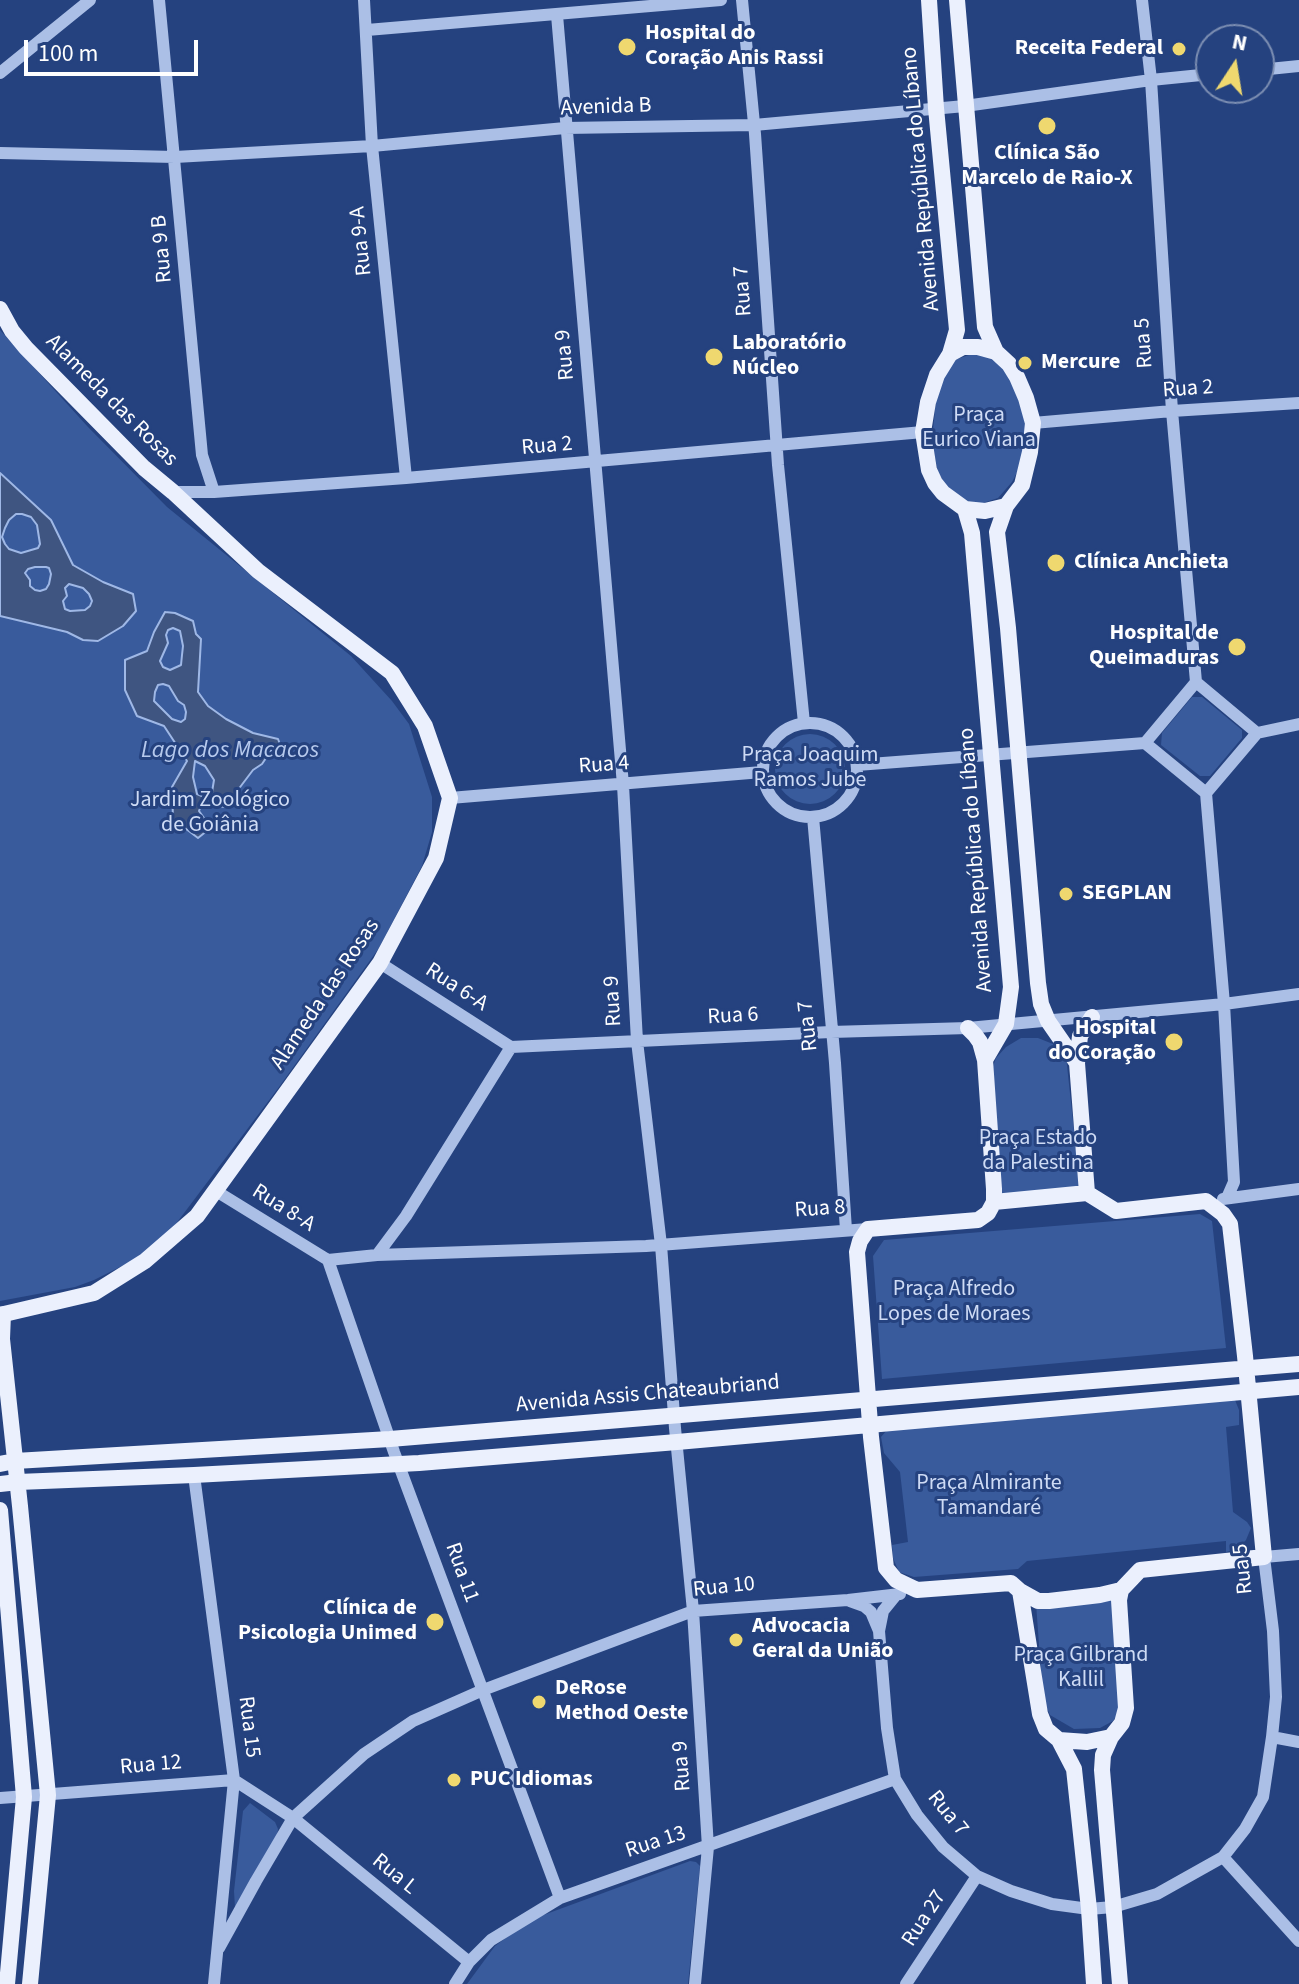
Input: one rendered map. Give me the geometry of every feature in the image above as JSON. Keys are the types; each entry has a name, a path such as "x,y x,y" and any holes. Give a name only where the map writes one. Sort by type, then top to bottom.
{"main road":[{"name":"Avenida República do Líbano","path":"929,0 957,330 950,354"},
{"path":"957,0 985,327 996,352 1017,377 1033,423 1022,485 1006,506 997,532 1038,983 1041,1004 1048,1021 1077,1063"},
{"name":"Alameda das Rosas","path":"0,309 26,348 144,468 258,571 392,673 425,726 450,798 436,858 380,963 197,1216 145,1261 94,1293 2,1314"},
{"path":"996,352 963,347 950,354 937,375 923,432 929,470 943,493 965,509 985,511 1006,506"},
{"name":"Avenida República do Líbano","path":"965,509 972,533 1011,987 1006,1024 985,1060"},
{"path":"981,631 1008,628"},
{"path":"1092,1017 1080,1036 1077,1063 1087,1193 1116,1211 1206,1201"},
{"path":"968,1028 980,1042 985,1060 994,1202"},
{"name":"Rua 8","path":"868,1229 978,1220 988,1213 994,1202 1087,1193"},
{"name":"Rua 5","path":"1206,1201 1230,1224 1264,1557"},
{"path":"868,1229 857,1252 870,1424 886,1568 896,1580 917,1590"},
{"path":"2,1314 7,1463 18,1482 48,1795 30,1984"},
{"name":"Avenida Assis Chateaubriand","path":"7,1463 390,1439 1299,1364"},
{"path":"0,1484 399,1464 1299,1387"},
{"path":"0,1510 24,1797 7,1984"},
{"name":"Rua 10","path":"917,1590 1011,1583 1038,1601 1049,1601 1121,1590 1140,1570 1264,1557"},
{"path":"1120,1984 1102,1770 1103,1755 1122,1723 1126,1708 1119,1600 1121,1590"},
{"path":"1020,1591 1040,1714 1046,1729 1059,1740 1074,1769 1094,1984"},
{"path":"1059,1740 1087,1742 1111,1737"}],"street":[{"path":"0,73 90,0"},
{"name":"Rua 9 B","path":"159,0 202,455 214,492"},
{"name":"Rua 9-A","path":"364,0 372,146 406,478"},
{"path":"367,30 721,0"},
{"name":"Rua 7","path":"742,0 754,125 776,446 804,723"},
{"name":"Rua 5","path":"1142,0 1151,80 1172,411 1196,682"},
{"name":"Rua 9","path":"557,15 623,785 637,1041 661,1245 693,1611 708,1847 695,1984"},
{"path":"1275,68 1299,66"},
{"name":"Avenida B","path":"0,153 175,157 372,146 565,128 754,125 965,106 1195,76"},
{"name":"Rua 2","path":"1033,423 1299,403"},
{"name":"Rua 2","path":"173,492 214,492 596,463 923,432"},
{"path":"1145,743 1196,682 1257,733"},
{"path":"804,723 833,729 845,738 853,750 857,765 851,794 841,806 828,814 813,817 798,816 784,810 765,787 762,772 763,758 778,734 804,723"},
{"path":"1227,1198 1234,1182 1224,1004 1206,793 1257,733 1299,724"},
{"path":"857,765 1145,743 1206,793"},
{"name":"Rua 4","path":"450,798 762,772"},
{"name":"Rua 7","path":"813,817 846,1230"},
{"name":"Rua 6-A","path":"380,963 511,1047"},
{"name":"Rua 6","path":"511,1047 968,1028 1299,994"},
{"path":"377,1255 406,1216 511,1047"},
{"path":"1206,1201 1299,1189"},
{"name":"Rua 8-A","path":"216,1191 328,1260"},
{"name":"Rua 8","path":"328,1260 377,1255 661,1245 868,1229"},
{"name":"Rua 11","path":"328,1260 399,1464 560,1898"},
{"name":"Rua 15","path":"194,1475 234,1780 214,1984"},
{"name":"Rua 10","path":"1264,1557 1299,1554"},
{"name":"Rua 5","path":"1113,1907 1157,1894 1223,1857 1245,1829 1263,1797 1276,1697 1273,1631 1264,1557"},
{"name":"Rua 10","path":"219,1948 293,1818 364,1754 413,1721 483,1690 693,1611 848,1600 917,1590"},
{"name":"Rua 7","path":"896,1595 883,1611 879,1631 887,1728 895,1779 917,1815 943,1847 977,1876 1052,1904 1089,1909 1113,1907"},
{"path":"848,1600 871,1612 879,1631"},
{"path":"1272,1737 1299,1742"},
{"name":"Rua 13","path":"455,1984 469,1962 491,1940 560,1898 895,1779"},
{"path":"234,1780 293,1818"},
{"name":"Rua 12","path":"0,1798 234,1780"},
{"name":"Rua L","path":"293,1818 469,1962"},
{"path":"1223,1857 1299,1941"},
{"name":"Rua 27","path":"906,1984 977,1876"}],"green space":[{"name":"Jardim Zoológico de Goiânia","path":"0,330 88,427 167,507 351,656 392,701 409,724 432,797 432,832 422,866 379,948 166,1237 134,1260 94,1280 75,1287 0,1301"},
{"name":"Praça Eurico Viana","path":"975,353 994,357 1007,372 1023,408 1026,432 1024,459 1012,482 998,498 974,504 952,495 938,473 932,441 937,388 954,360"},
{"path":"1192,697 1202,697 1242,730 1242,738 1210,776 1200,776 1161,745 1162,733"},
{"name":"Praça Joaquim Ramos Jube","path":"817,734 839,749 845,769 843,783 835,794 824,802 803,804 785,794 777,783 775,762 785,744 796,736"},
{"name":"Praça Estado da Palestina","path":"1021,1038 1038,1038 1058,1046 1066,1056 1080,1187 1001,1195 993,1066 1006,1047"},
{"name":"Praça Alfredo Lopes de Moraes","path":"1200,1214 1212,1221 1226,1348 882,1379 873,1256 884,1240"},
{"name":"Praça Almirante Tamandaré","path":"1235,1400 1239,1425 1226,1427 1233,1512 1251,1528 1246,1540 1237,1549 1226,1552 1226,1541 1027,1561 1018,1569 914,1577 899,1572 892,1545 908,1542 900,1472 884,1453 881,1437 887,1430"},
{"name":"Praça Gilbrand Kallil","path":"1116,1599 1120,1711 1113,1721 1100,1728 1074,1729 1050,1715 1043,1700 1036,1603"},
{"path":"250,1803 275,1822 277,1837 235,1908 243,1811"},
{"path":"690,1861 700,1866 688,1984 467,1984 495,1946 530,1920"}],"water":[{"path":"0,473 51,520 73,565 133,594 136,611 123,626 98,641 83,640 67,632 0,616","holes":["16,514 31,517 37,525 38,548 21,553 5,544 2,537 5,528","49,568 51,574 46,589 40,591 30,586 25,573 28,569","69,584 83,588 92,601 90,606 85,610 65,609 65,588"]},
{"name":"Lago dos Macacos","path":"165,612 193,621 196,634 201,639 198,692 208,706 226,719 253,733 278,739 281,747 274,746 225,807 215,806 212,792 214,780 205,766 195,761 193,777 197,794 204,797 199,811 208,830 198,838 173,819 172,787 187,761 164,726 137,716 125,690 125,660 147,651","holes":["173,628 180,631 183,646 181,665 170,670 163,667 160,661 168,643 166,635","158,685 169,686 184,705 185,719 181,722 172,719 154,701"]}],"place":[{"name":"Hospital do Coração Anis Rassi","path":"627,47"},
{"name":"Receita Federal","path":"1179,49"},
{"name":"Clínica São Marcelo de Raio-X","path":"1047,126"},
{"name":"Laboratório Núcleo","path":"714,357"},
{"name":"Mercure","path":"1025,363"},
{"name":"Clínica Anchieta","path":"1056,563"},
{"name":"Hospital de Queimaduras","path":"1237,647"},
{"name":"SEGPLAN","path":"1066,894"},
{"name":"Hospital do Coração","path":"1174,1042"},
{"name":"Clínica de Psicologia Unimed","path":"435,1622"},
{"name":"Advocacia Geral da União","path":"736,1640"},
{"name":"DeRose Method Oeste","path":"539,1702"},
{"name":"PUC Idiomas","path":"454,1780"}]}
